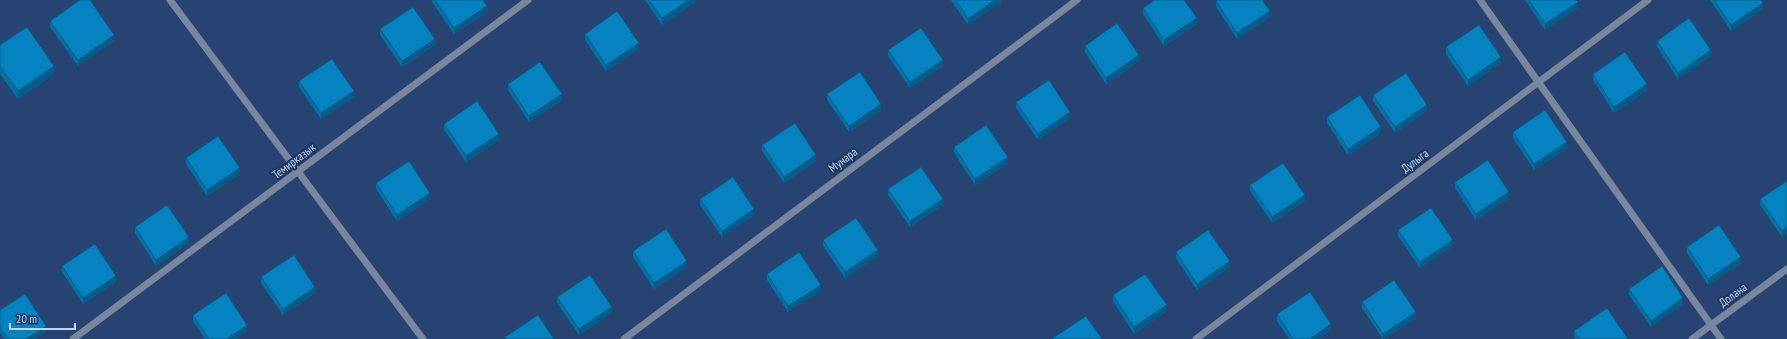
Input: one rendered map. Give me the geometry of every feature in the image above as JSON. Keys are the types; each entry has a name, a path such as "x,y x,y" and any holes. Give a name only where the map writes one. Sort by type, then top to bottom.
{"street":[{"path":"170,0 422,339"},
{"name":"Темирказык","path":"73,339 528,0"},
{"name":"Мунара","path":"624,339 1077,0"},
{"path":"1480,0 1721,339"},
{"name":"Дулыга","path":"1196,339 1648,0"},
{"name":"Долана","path":"1692,339 1787,269"}],"building":[{"path":"80,0 90,0 114,35 78,60 50,21"},
{"path":"435,0 483,0 487,6 454,28"},
{"path":"649,0 689,0 662,18"},
{"path":"956,0 995,0 968,19"},
{"path":"1155,0 1184,0 1197,18 1164,40 1143,8"},
{"path":"1262,0 1270,11 1237,33 1216,1"},
{"path":"1529,0 1576,0 1578,2 1545,24"},
{"path":"1714,0 1761,0 1763,3 1731,25"},
{"path":"413,7 435,39 402,61 380,29"},
{"path":"617,11 639,43 606,65 585,34"},
{"path":"1689,18 1711,50 1678,73 1657,41"},
{"path":"1117,23 1139,55 1106,78 1085,46"},
{"path":"1479,25 1501,57 1468,80 1446,47"},
{"path":"27,27 54,66 18,91 0,66 0,45"},
{"path":"921,28 943,60 910,82 888,50"},
{"path":"1625,52 1647,84 1614,107 1593,74"},
{"path":"332,59 354,91 321,113 299,81"},
{"path":"540,62 562,94 529,116 508,84"},
{"path":"860,72 881,104 849,126 827,94"},
{"path":"1406,73 1427,105 1395,127 1373,95"},
{"path":"1049,80 1070,112 1038,134 1016,102"},
{"path":"1360,95 1381,127 1348,149 1327,117"},
{"path":"477,101 499,134 466,156 444,124"},
{"path":"1545,110 1567,142 1534,164 1513,132"},
{"path":"795,123 816,155 784,177 762,145"},
{"path":"986,125 1008,157 975,179 954,147"},
{"path":"218,136 240,168 207,190 186,158"},
{"path":"1488,160 1509,192 1476,214 1455,182"},
{"path":"409,161 430,193 397,215 376,183"},
{"path":"1283,163 1305,195 1272,217 1250,185"},
{"path":"921,167 943,199 910,221 888,189"},
{"path":"733,177 754,209 722,231 700,199"},
{"path":"1787,181 1787,227 1782,231 1760,199"},
{"path":"167,205 189,237 156,260 135,227"},
{"path":"1431,208 1453,240 1420,262 1398,230"},
{"path":"856,218 878,250 845,272 823,240"},
{"path":"1719,225 1741,257 1708,279 1687,247"},
{"path":"666,229 687,261 654,283 633,251"},
{"path":"1208,230 1230,261 1197,284 1176,252"},
{"path":"95,244 116,276 83,298 62,266"},
{"path":"799,252 821,285 788,306 767,274"},
{"path":"294,255 315,287 283,309 261,277"},
{"path":"1662,266 1683,298 1651,321 1629,289"},
{"path":"1145,274 1167,305 1134,327 1113,295"},
{"path":"590,275 612,307 579,329 557,297"},
{"path":"1394,280 1416,312 1383,334 1362,302"},
{"path":"1310,292 1331,324 1310,339 1293,339 1277,314"},
{"path":"226,293 247,325 227,339 209,339 193,315"},
{"path":"25,294 46,326 26,339 8,339 0,327 0,310"},
{"path":"1607,308 1628,339 1580,339 1574,331"},
{"path":"538,315 554,339 506,339 505,337"},
{"path":"1086,316 1102,339 1053,338"}]}
